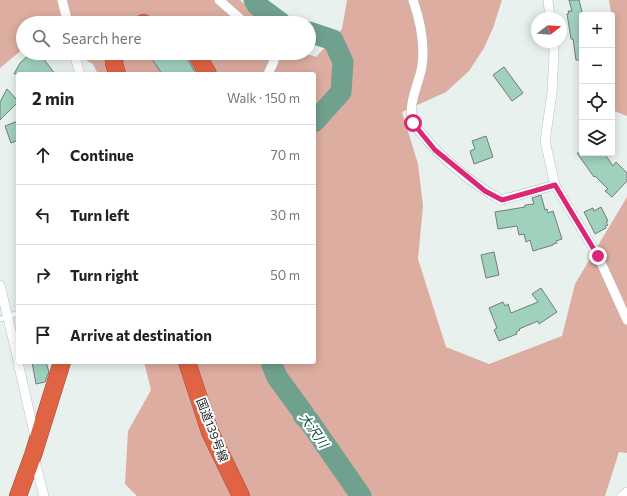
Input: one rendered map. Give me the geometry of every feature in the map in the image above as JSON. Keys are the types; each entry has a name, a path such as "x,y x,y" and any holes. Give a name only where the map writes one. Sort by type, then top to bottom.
{"highway":[{"path":"114,60 116,72"},
{"path":"200,60 207,72"},
{"path":"18,496 35,449 61,364"},
{"name":"国道139号線","path":"188,364 210,432 241,496"}],"street":[{"path":"62,0 66,16"},
{"path":"219,0 237,16"},
{"path":"413,0 419,17 422,42 422,66 412,104 413,123 435,150 485,191 502,200 555,185"},
{"path":"548,0 549,12"},
{"path":"554,48 552,93 545,141 555,185 598,256 627,320"},
{"path":"76,60 79,72"},
{"path":"269,72 274,60"},
{"path":"0,285 4,318 16,355"},
{"path":"19,364 44,496"},
{"path":"622,496 627,492"}],"lane":[{"path":"4,318 16,314"}],"shaded area":[{"path":"0,0 240,0 256,16 16,16 16,55 0,68"},
{"path":"347,0 502,0 493,28 484,48 469,71 446,92 402,112 418,164 423,206 418,259 446,347 489,364 562,336 575,284 627,197 627,453 619,452 605,496 137,496 125,484 128,431 151,390 144,364 316,364 316,72 97,72 93,64 85,60 316,60 316,57 342,29"},
{"path":"609,0 627,0 627,116 615,111 615,12 611,12"}],"building":[{"path":"569,0 579,0 582,12 579,12 579,60 576,60 567,14 569,13 568,11 572,11"},
{"path":"23,60 44,60 54,72 16,72 16,74 14,74"},
{"path":"153,60 188,60 195,72 161,72"},
{"path":"504,67 523,93 512,101 493,75"},
{"path":"7,89 16,99 16,104 0,120 0,102"},
{"path":"16,122 16,141 11,143 5,126"},
{"path":"486,136 493,157 474,164 470,151 475,149 472,141"},
{"path":"579,156 606,156 613,166 616,162 627,173 627,181 612,197 605,191 608,189 595,176 594,177"},
{"path":"541,195 545,210 547,209 548,213 553,211 562,239 556,241 557,243 553,245 533,251 530,240 526,242 524,234 519,235 517,226 498,229 495,212 534,204 532,198"},
{"path":"601,207 608,221 606,222 608,225 605,226 606,228 595,234 584,212 593,208 594,211"},
{"path":"494,252 499,275 486,278 481,255"},
{"path":"541,288 557,312 539,324 538,321 519,329 520,330 516,332 517,334 499,341 494,330 497,328 489,308 503,302 505,306 508,304 511,313 538,302 532,294"},
{"path":"32,364 47,364 49,372 45,382 36,384"}],"waterway":[{"name":"大沢川","path":"254,0 257,5 272,16"},
{"name":"大沢川","path":"316,34 333,40 343,62 341,92 316,120"},
{"name":"大沢川","path":"272,364 277,377 361,496"}],"route":[{"path":"413,123 435,150 485,191 502,200 555,185 598,256"}]}
